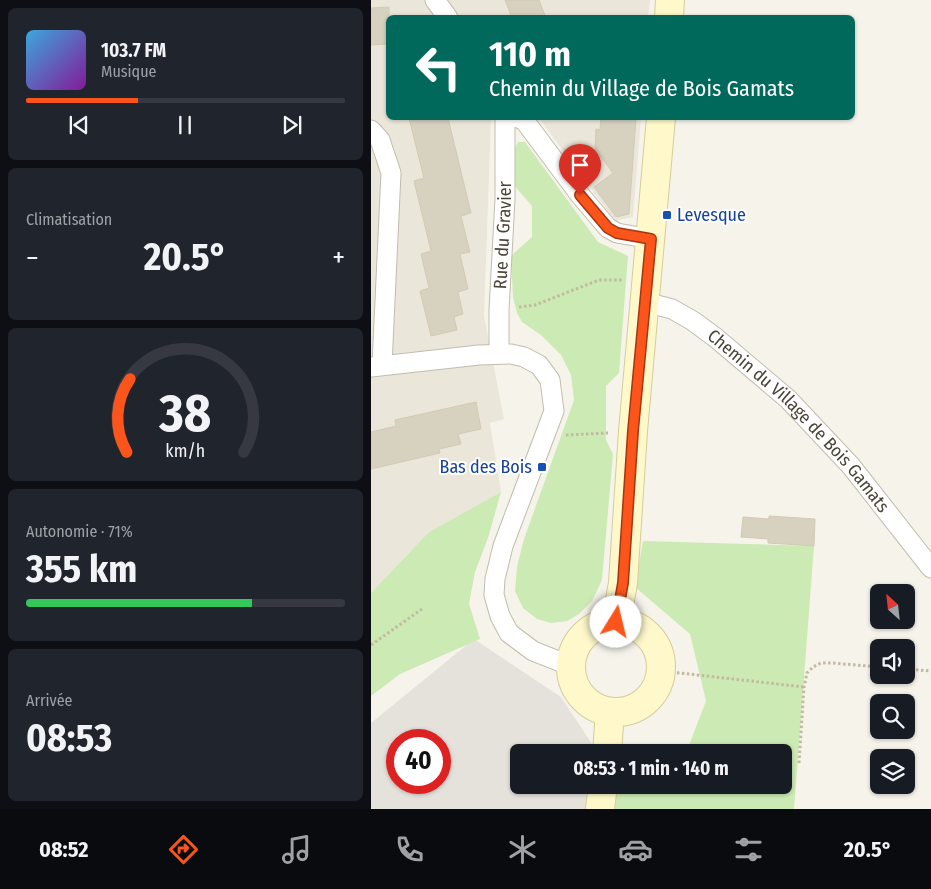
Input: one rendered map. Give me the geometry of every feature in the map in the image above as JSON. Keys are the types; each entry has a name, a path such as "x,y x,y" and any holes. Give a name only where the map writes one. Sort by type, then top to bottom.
{"street":[{"path":"435,0 446,15"},
{"path":"669,15 671,0"},
{"name":"Rue du Gravier","path":"499,353 499,310 505,199 505,120"},
{"path":"524,120 580,195 608,228 617,233 651,239"},
{"path":"616,622 623,583 633,431 661,120"},
{"path":"371,130 381,140 391,172 376,366 499,353 524,356 539,365 550,380 554,411 503,546 495,579 494,596 500,616 509,633 533,651 571,666"},
{"name":"Chemin du Village de Bois Gamats","path":"646,288 672,309 693,321 716,338 788,399 851,466 931,568"},
{"path":"616,622 631,624 644,631 654,642 660,656 662,670 658,685 650,698 639,707 625,712 610,712 597,709 586,701 578,691 573,679 571,666 574,652 580,640 590,630 603,624 616,622"},
{"path":"608,744 610,712"},
{"path":"600,809 602,794"}],"path":[{"path":"499,310 535,305 599,280 626,280 634,275 646,288"},
{"path":"546,436 633,431"},
{"path":"371,645 422,609"},
{"path":"799,763 803,687 807,673 821,663 870,666"},
{"path":"662,670 803,687"},
{"path":"915,670 931,672"}],"shaded area":[{"path":"371,0 650,0 648,15 386,15 386,120 491,120 484,316 504,419 490,423 501,492 429,532 371,593"},
{"path":"540,120 641,120 633,217 615,221"},
{"path":"474,639 561,697 592,744 510,744 510,794 588,794 586,809 371,809 371,723"}],"green space":[{"path":"518,142 525,142 598,242 628,256 619,373 606,386 606,440 613,454 602,580 592,601 579,614 567,621 551,623 537,619 523,608 515,591 517,567 524,539 574,400 571,375 561,355 541,335 522,322 517,313 513,297 511,256 532,237 532,206 513,184 515,148"},
{"path":"501,492 488,538 475,572 469,604 480,639 400,674 371,696 371,593 429,532"},
{"path":"643,541 814,546 794,809 612,809 613,794 792,794 792,744 690,744 706,701 690,634 635,587"}],"building":[{"path":"505,0 539,0 545,15 511,15"},
{"path":"389,7 389,15 386,15 386,44 371,45 371,8"},
{"path":"410,120 448,120 471,213 461,216 470,252 460,254 468,289 458,292 463,314 454,317 457,330 431,336 420,291 429,288 421,254 431,251 414,181 424,178"},
{"path":"601,120 636,120 629,214 616,217 594,187 613,173 595,149 596,129 600,130"},
{"path":"476,402 481,429 458,434 461,444 439,449 440,453 371,469 371,432 396,426 395,420"},
{"path":"769,516 815,519 814,546 768,543 768,539 741,537 743,517 769,519"}],"place":[{"name":"Levesque","path":"667,215"},
{"name":"Bas des Bois","path":"542,467"}],"route":[{"path":"580,195 608,228 617,233 651,239 633,431 623,583 616,622"}]}
